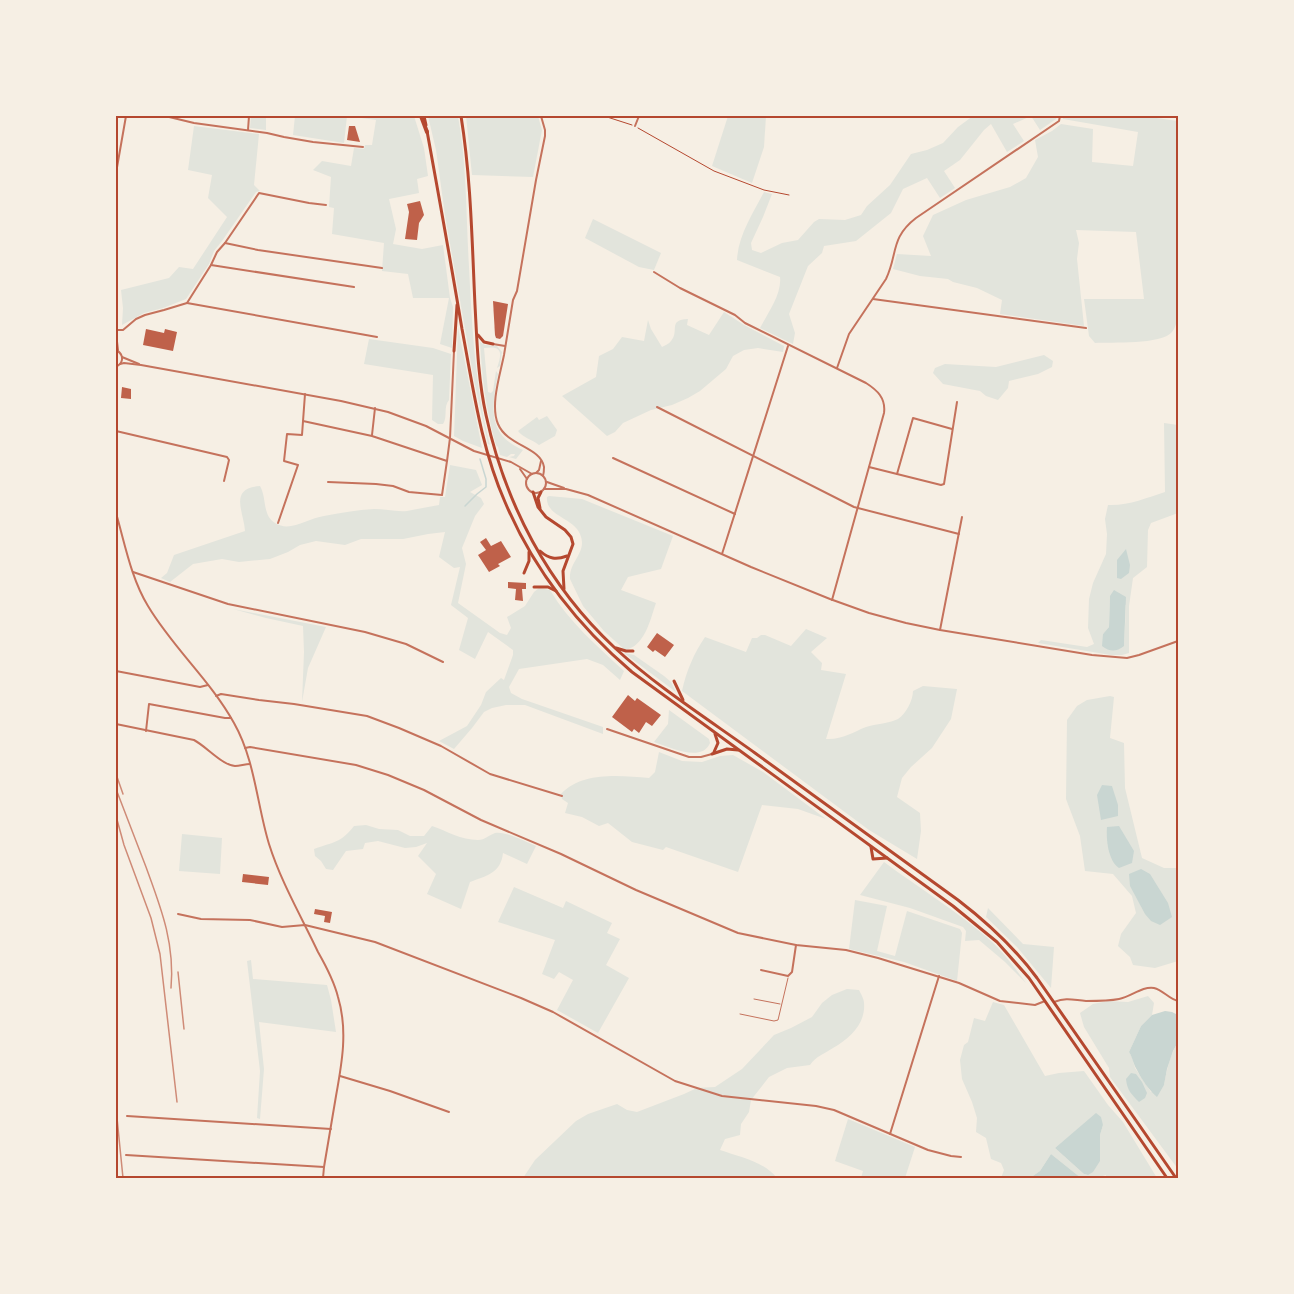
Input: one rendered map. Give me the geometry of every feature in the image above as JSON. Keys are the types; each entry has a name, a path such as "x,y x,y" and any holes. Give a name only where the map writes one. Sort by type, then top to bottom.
{"highway":[{"path":"423,116 427,132"}],"main road":[{"path":"461,116 468,168 480,382 486,415 501,471 516,510 536,548 564,591 614,647 642,671 980,917 1005,939 1023,959 1054,1002 1176,1179"},
{"path":"427,132 474,396 485,443 504,502 529,550 557,592 608,651 632,672 985,930 1010,955 1045,1001 1167,1179"},
{"path":"454,351 457,300"},
{"path":"477,333 484,342 493,344"},
{"path":"541,510 538,500 542,490"},
{"path":"533,492 536,504 546,517 571,537 573,544 563,571 564,591"},
{"path":"536,548 545,556 552,558 567,556"},
{"path":"524,573 529,561 529,550"},
{"path":"534,587 548,587 557,592"},
{"path":"614,647 633,651"},
{"path":"674,681 684,702"},
{"path":"711,730 718,743 717,749 712,754"},
{"path":"712,754 727,749 740,751"},
{"path":"870,845 873,860 888,858"}],"street":[{"path":"116,173 126,116"},
{"path":"165,116 194,123 313,142 363,147"},
{"path":"248,130 249,116"},
{"path":"541,116 545,136 518,291 513,300 495,413 500,428 509,438 534,452 541,461 546,482 595,498 832,600 887,619 940,630 1121,658 1138,656 1179,642"},
{"path":"635,126 639,116"},
{"path":"837,368 849,334 888,275 899,237 907,225 1059,121 1060,116"},
{"path":"187,303 217,252 259,193 326,205"},
{"path":"225,243 382,268"},
{"path":"211,265 354,287"},
{"path":"654,272 746,323 872,387 884,401 884,413 832,600"},
{"path":"873,299 1086,328"},
{"path":"141,365 117,351 116,332 123,330 145,315 187,303 377,337"},
{"path":"493,344 506,346"},
{"path":"722,554 788,344"},
{"path":"328,482 376,484 393,486 410,492 442,495 450,438 454,351"},
{"path":"120,364 122,356"},
{"path":"116,367 124,363 141,365 375,408 414,420 474,451 508,461 532,474"},
{"path":"278,523 298,465 284,461 286,434 302,435 305,394"},
{"path":"869,467 944,484 957,402"},
{"path":"657,407 858,508 959,534"},
{"path":"372,436 375,408"},
{"path":"897,474 913,418 952,429"},
{"path":"303,421 372,436 447,461"},
{"path":"116,431 227,457 229,460 224,481"},
{"path":"613,459 735,514"},
{"path":"536,473 541,461"},
{"path":"518,466 527,479 528,488 533,492 566,489"},
{"path":"527,479 536,473 543,476"},
{"path":"542,490 546,482"},
{"path":"116,513 141,593 156,619 231,718 245,748 269,843 286,889 335,986 344,1038 323,1179"},
{"path":"940,630 962,517"},
{"path":"133,572 228,604 365,632 406,644 443,662"},
{"path":"116,671 200,687 208,685"},
{"path":"216,696 221,694 367,716 441,746 490,774 562,796"},
{"path":"146,731 149,704 231,718"},
{"path":"116,724 194,741 203,745 225,763 234,766 250,764"},
{"path":"607,729 689,757 712,754"},
{"path":"245,748 356,765 388,775 636,890 738,933 887,960 939,976 1000,1000 1035,1005 1045,1001"},
{"path":"178,914 201,919 250,920 282,927 305,925 375,942 535,1004 675,1081 722,1095 834,1110 938,1154 961,1157"},
{"path":"760,970 788,976 792,972 796,945"},
{"path":"890,1134 939,976"},
{"path":"1054,1002 1064,999 1117,1000 1149,988 1156,988 1179,1001"},
{"path":"340,1076 390,1090 449,1112"},
{"path":"127,1116 331,1129"},
{"path":"126,1155 324,1167"}],"lane":[{"path":"740,1014 778,1020 788,976"},
{"path":"754,999 782,1005"}],"path":[{"path":"604,116 635,126 714,171 764,190 789,195"}],"shaded area":[{"path":"251,116 266,116 266,130 250,128"},
{"path":"295,116 347,116 344,143 293,135"},
{"path":"347,116 414,116 424,148 428,176 417,179 419,193 389,199 396,229 393,244 422,249 443,245 453,307 452,348 440,344 449,298 413,298 408,274 382,271 384,243 332,234 334,208 329,207 331,177 313,170 322,161 351,166 354,148 364,149 365,145 372,145 376,120"},
{"path":"428,116 458,116 465,172 475,356 490,445 474,380 436,150"},
{"path":"466,116 538,116 542,130 533,177 472,175"},
{"path":"728,116 766,116 764,147 752,183 712,166"},
{"path":"973,116 1031,116 1013,124 1024,141 1007,152 991,124 984,130 960,160 944,171 955,188 940,198 927,178 903,189 891,213 856,241 824,246 822,253 808,266 789,314 795,333 793,344 760,328 777,297 780,277 737,260 743,233 764,192 772,194 751,243 752,250 761,253 782,243 798,240 819,219 845,220 861,215 867,206 890,185 911,154 943,143 958,127"},
{"path":"1031,116 1057,116 1040,130"},
{"path":"1063,116 1142,116 1178,121 1178,312 1174,329 1166,336 1147,341 1095,343 1089,336 1084,299 1144,299 1136,232 1076,230 1079,243 1077,259 1084,326 1000,314 1002,300 977,288 948,279 920,276 893,269 897,254 931,256 923,236 933,215 966,200 1010,187 1026,178 1038,157 1035,140 1061,124 1093,129 1092,162 1133,166 1138,132 1063,119"},
{"path":"194,126 259,134 254,185 260,191 256,192 214,251 209,264 186,299 144,313 122,325 121,290 169,278 179,267 193,269 227,217 208,198 212,175 188,170"},
{"path":"593,219 661,253 654,270 639,267 585,238"},
{"path":"724,312 784,346 783,352 758,348 744,350 733,356 726,369 700,391 672,405 651,410 623,423 615,432 607,436 562,396 596,377 599,356 613,349 622,337 644,341 648,320 662,347 673,337 678,321 688,319 687,325 709,335"},
{"path":"458,327 482,448 454,436"},
{"path":"369,339 433,348 451,354 449,400 443,424 432,420 433,375 364,364"},
{"path":"480,342 497,346 502,352 500,366 497,368 500,358 498,349 484,348 488,392 493,391 496,371 498,374 494,398 494,418 503,436 523,450 516,459 509,457 515,454 507,457 500,455 496,445 485,394"},
{"path":"1044,355 1053,361 1052,367 1038,374 1009,381 1008,388 998,400 980,391 943,384 933,373 935,368 945,364 996,367"},
{"path":"547,416 557,430 555,436 539,445 518,431 537,417 539,420"},
{"path":"1164,423 1178,425 1178,513 1151,523 1148,530 1147,567 1133,578 1129,606 1129,653 1111,655 1038,643 1041,640 1087,647 1094,644 1088,628 1089,599 1093,583 1106,554 1105,519 1108,505 1130,503 1165,492","holes":["1110,596 1126,605 1124,646 1103,634 1109,627"]},
{"path":"450,465 476,470 482,485 470,492 481,498 484,504 475,516 462,548 466,564 458,603 500,633 507,635 511,628 507,617 525,606 539,588 550,590 575,623 624,671 620,680 603,665 587,659 519,669 509,687 511,693 522,699 603,727 603,734 525,705 506,705 484,712 454,749 439,741 467,726 481,705 486,692 501,678 504,680 513,655 513,650 488,632 475,659 459,650 468,618 451,605 460,567 454,568 439,557 445,532 403,539 361,539 345,545 316,541 300,545 270,559 239,562 222,559 193,564 170,582 161,578 167,573 174,555 245,531 240,502 244,491 250,488 260,486 266,511 271,520 281,526 293,526 318,517 355,511 374,509 407,511 439,505 440,497 445,497"},
{"path":"547,497 582,499 673,536 661,569 628,577 621,590 656,603 646,631 632,648 625,650 604,631 583,606 570,579 570,572 582,546 580,534 572,524 550,509"},
{"path":"1126,549 1130,565 1129,573 1121,579 1117,578 1117,560"},
{"path":"1114,590 1126,597 1124,646 1113,650 1102,646 1103,634 1109,627 1110,596"},
{"path":"233,609 326,627 308,668 302,702 303,626"},
{"path":"806,629 827,638 811,652 822,663 821,670 846,674 826,739 842,737 866,727 898,719 904,714 913,691 923,686 957,689 951,719 932,748 902,778 897,797 920,813 921,831 917,859 869,830 682,691 691,663 705,637 746,652 752,638 765,635 791,646"},
{"path":"624,653 634,655 664,676 671,682 676,692"},
{"path":"1114,697 1110,738 1124,743 1125,788 1142,858 1164,868 1178,868 1178,961 1155,968 1133,965 1130,957 1118,946 1121,934 1136,913 1132,896 1113,874 1085,871 1080,836 1066,799 1067,720 1077,706 1087,700"},
{"path":"669,710 709,739 710,743 706,749 693,753 685,752 654,742 668,724"},
{"path":"659,752 682,761 702,762 720,756 733,755 763,772 826,819 798,809 762,805 738,872 666,847 663,850 632,842 608,823 599,826 582,817 565,813 568,803 562,799 561,794 570,787 591,778 627,776 649,778 655,772"},
{"path":"1102,785 1112,786 1118,805 1118,816 1101,820 1097,795"},
{"path":"366,825 379,829 398,830 410,836 424,836 432,826 472,840 500,833 536,846 527,864 503,853 502,860 492,873 470,882 461,909 427,894 436,874 418,856 427,843 405,848 378,841 365,843 363,849 346,851 333,870 326,869 315,856 314,849 341,839 354,826"},
{"path":"1119,826 1134,851 1132,863 1119,868 1110,855 1107,827"},
{"path":"182,834 222,838 220,874 179,871"},
{"path":"884,862 951,909 990,940 1005,955 1026,983 979,940 965,941 966,931 963,927 910,908 860,895"},
{"path":"1141,869 1150,874 1168,903 1172,917 1160,925 1151,921 1145,914 1130,886 1129,874"},
{"path":"514,887 563,908 566,901 612,923 607,933 620,939 606,965 629,978 598,1033 557,1010 573,980 559,972 554,979 542,974 555,940 498,922"},
{"path":"855,900 887,906 877,951 895,956 907,911 960,929 962,933 957,981 904,962 849,949"},
{"path":"988,908 1023,944 1054,947 1051,988 1017,947 986,917"},
{"path":"251,960 253,979 327,985 336,1032 259,1022 264,1069 260,1119 257,1118 260,1071 247,961"},
{"path":"847,989 859,990 864,1001 862,1018 855,1030 810,1065 787,1068 769,1077 751,1100 749,1112 741,1124 740,1135 725,1139 720,1150 765,1167 777,1178 523,1178 535,1160 576,1121 588,1114 617,1104 627,1110 637,1112 697,1088 715,1087 742,1069 774,1035 812,1017 822,1003 832,995"},
{"path":"1148,996 1154,1003 1152,1015 1141,1026 1129,1052 1135,1068 1151,1092 1164,1085 1169,1062 1178,1042 1178,1169 1110,1077 1109,1068 1084,1027 1080,1013 1093,1004 1108,1001 1128,1002"},
{"path":"993,1002 1004,1005 1045,1076 1084,1071 1123,1122 1157,1178 1106,1178 1106,1175 1081,1178 1051,1154 1040,1171 1030,1178 1001,1178 1004,1170 1001,1163 991,1159 986,1138 976,1132 977,1118 962,1079 960,1060 964,1045 968,1042 974,1018 985,1021","holes":["1096,1114 1103,1125 1100,1135 1100,1158 1088,1175 1055,1148"]},
{"path":"1165,1011 1178,1015 1178,1042 1167,1069 1164,1085 1157,1097 1141,1077 1129,1052 1141,1026 1152,1015"},
{"path":"1131,1073 1136,1074 1147,1093 1145,1098 1139,1102 1127,1086 1126,1079"},
{"path":"1096,1113 1101,1117 1103,1125 1100,1135 1100,1161 1093,1172 1088,1175 1055,1148"},
{"path":"848,1119 915,1147 905,1178 861,1178 863,1171 835,1161"},
{"path":"1051,1154 1081,1178 1030,1178 1040,1171"}],"building":[{"path":"349,126 355,126 360,142 347,140"},
{"path":"420,201 424,215 419,223 417,240 405,239 409,212 407,204"},
{"path":"493,301 508,304 503,336 500,339 495,335"},
{"path":"146,329 164,333 165,329 177,332 173,351 143,345"},
{"path":"122,387 131,389 131,399 121,398"},
{"path":"486,538 491,546 501,541 511,557 489,572 478,555 486,550 480,542"},
{"path":"508,582 526,583 526,589 522,589 523,601 515,600 516,589 508,588"},
{"path":"657,633 674,645 665,657 647,647"},
{"path":"628,695 635,701 637,698 661,715 652,726 646,722 639,733 634,729 632,732 612,717"},
{"path":"243,874 269,877 268,885 242,882"},
{"path":"315,909 332,912 330,923 324,922 325,916 314,914"}],"waterway":[{"path":"465,506 486,487 480,459"}],"railway":[{"path":"116,774 123,794"},
{"path":"116,789 162,911 171,956 171,988"},
{"path":"116,816 124,845 151,918 160,954 177,1102"},
{"path":"178,972 184,1029"},
{"path":"116,1108 123,1178"}]}
